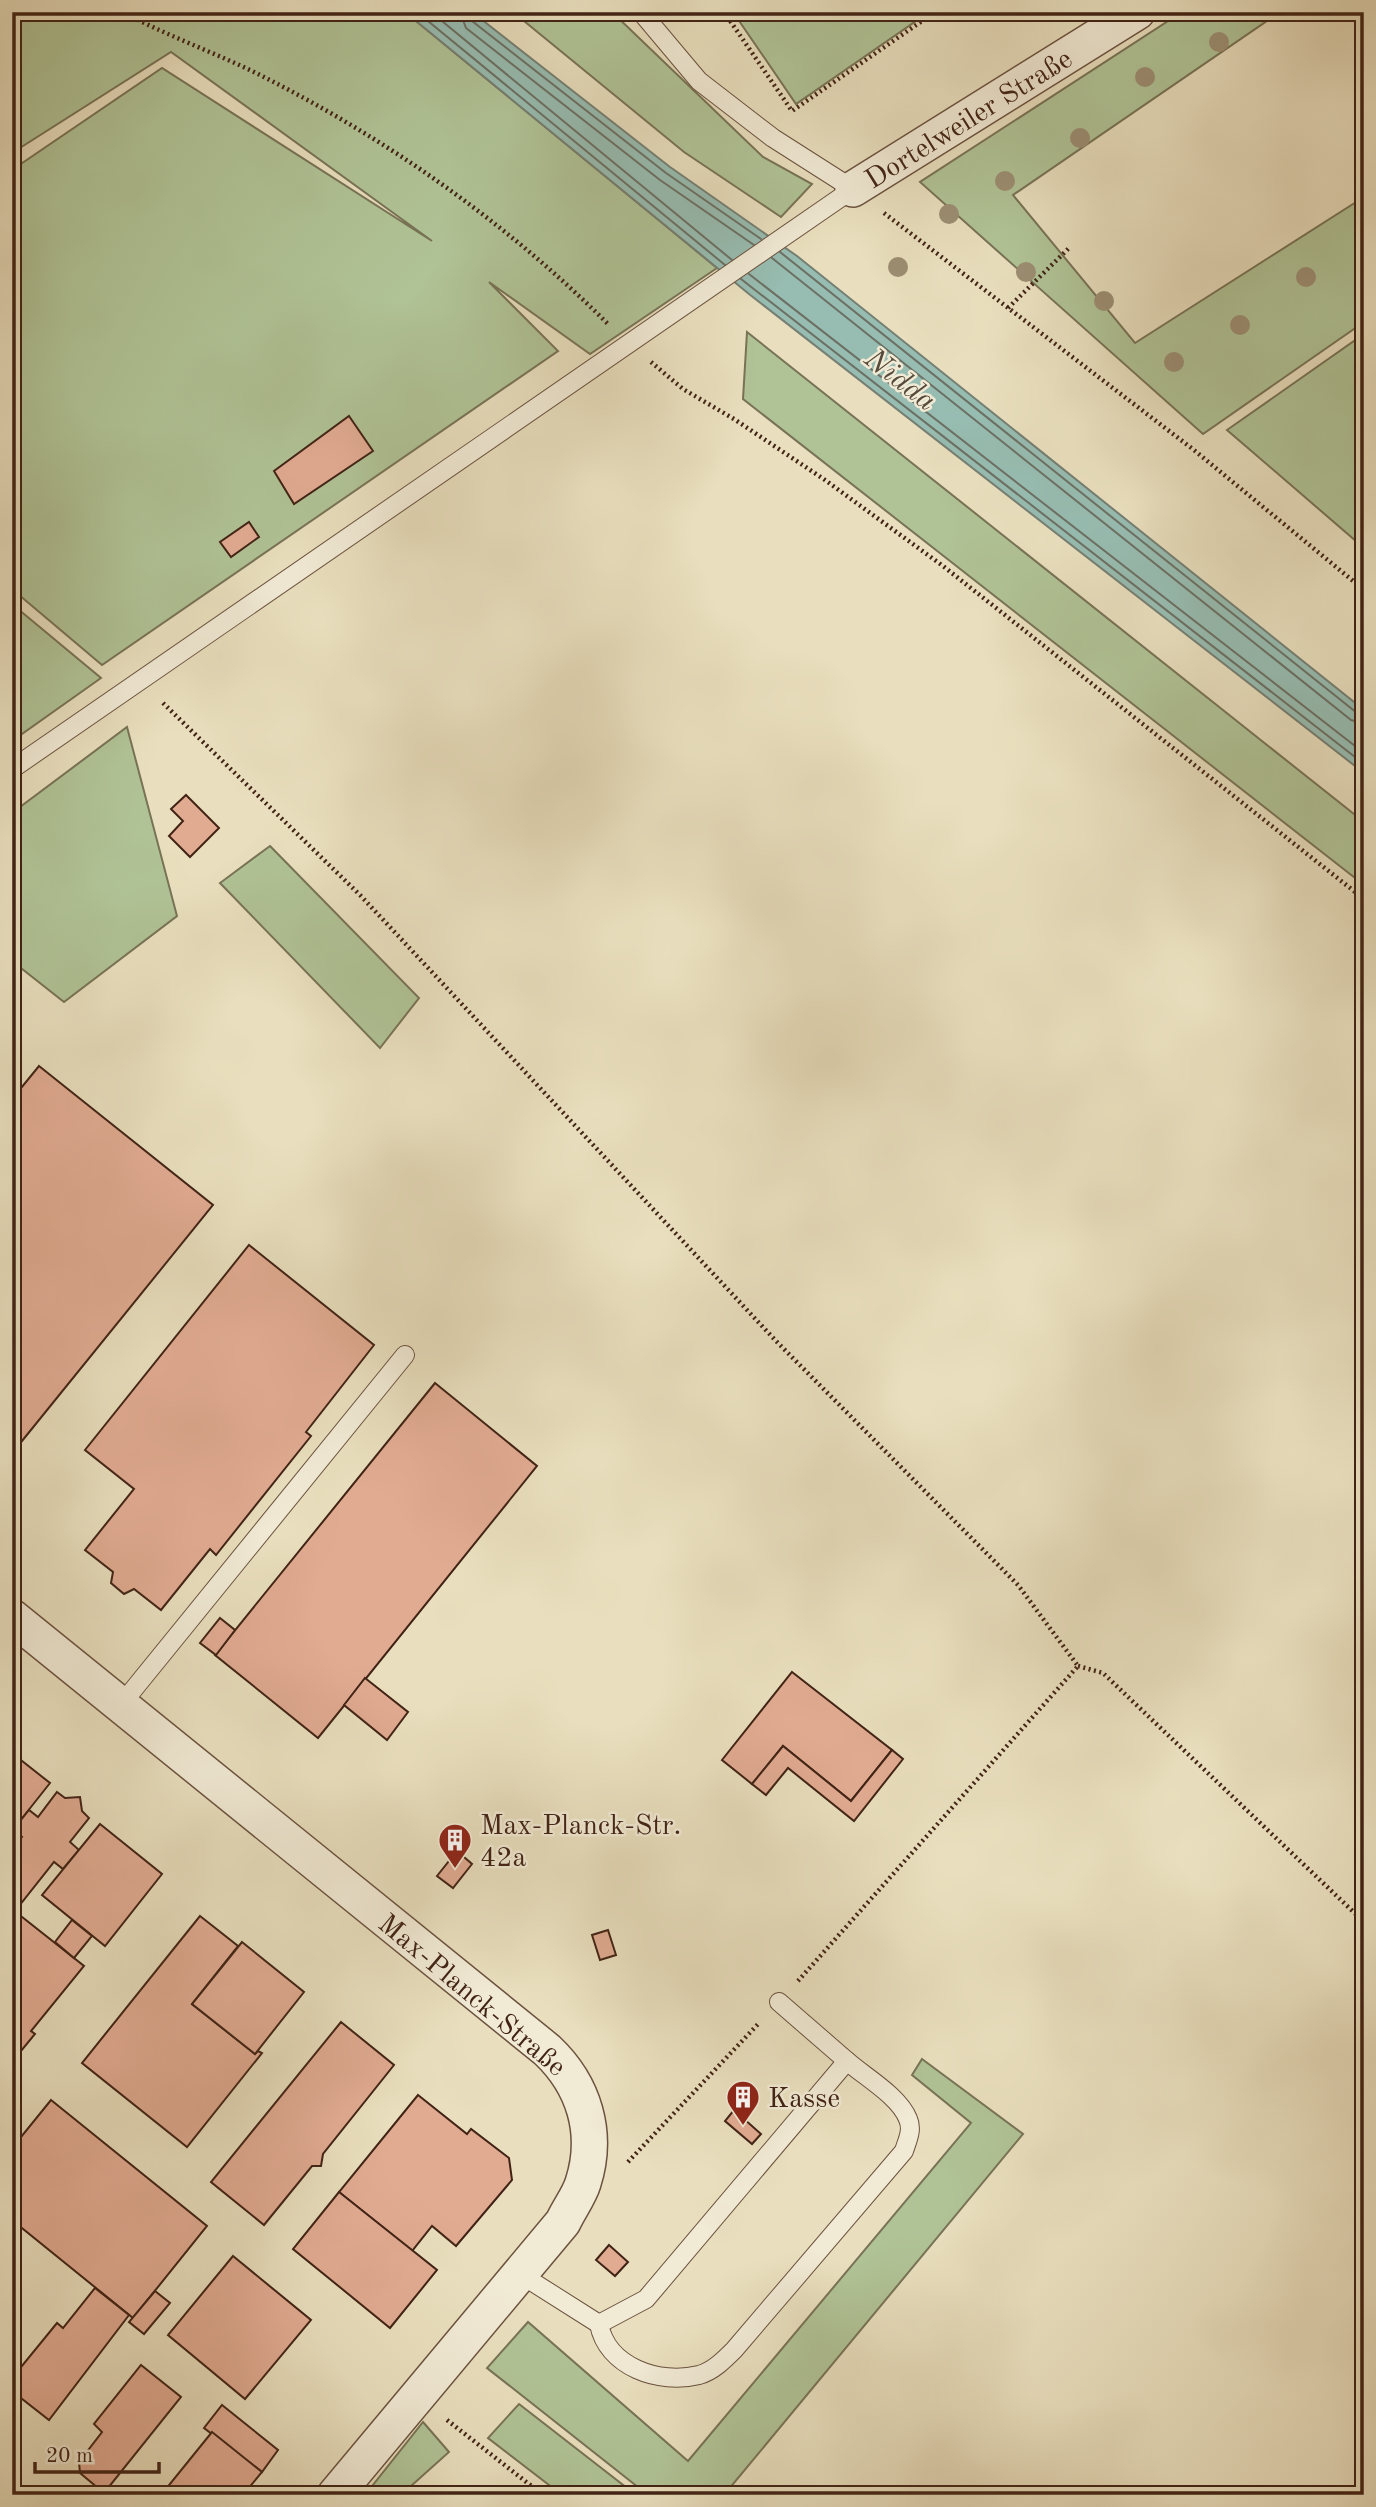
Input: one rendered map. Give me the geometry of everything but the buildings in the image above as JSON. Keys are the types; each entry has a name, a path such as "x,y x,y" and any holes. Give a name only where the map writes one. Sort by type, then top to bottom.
{"street":[{"name":"Dortelweiler Straße","path":"844,196 1137,12"},
{"name":"Max-Planck-Straße","path":"12,1617 536,2041 570,2073 587,2118 587,2166 582,2186 563,2222 335,2495"}],"lane":[{"path":"12,769 844,196 699,82 641,12"},
{"path":"120,1706 405,1354"},
{"path":"520,2274 599,2324 602,2340 632,2368 655,2376 700,2375 716,2367 734,2350 904,2151 910,2135 909,2119 896,2102 779,2002"},
{"path":"599,2324 646,2299 847,2061"}],"path":[{"path":"123,12 278,86 348,125 473,206 556,272 629,345 683,389 802,465 943,566 1364,899"},
{"path":"724,12 792,111 935,12"},
{"path":"844,196 1008,308 1194,450 1364,590"},
{"path":"1008,308 1069,248"},
{"path":"140,681 361,896 776,1341 1018,1585 1078,1666 1103,1673 1364,1922"},
{"path":"623,2166 779,2002 1078,1666"},
{"path":"1364,2219 1357,2288 1358,2424 1364,2490"},
{"path":"418,2398 543,2495"}],"green space":[{"path":"12,12 405,12 717,268 590,354 489,282 558,351 102,665 12,589 12,170 162,68 432,241 171,52 12,153"},
{"path":"513,12 612,12 763,157 812,184 781,217 684,152"},
{"path":"733,12 929,12 796,104"},
{"path":"1182,12 1280,12 1013,195 1135,343 1364,197 1364,322 1203,434 920,182"},
{"path":"747,332 1364,822 1364,885 743,399"},
{"path":"1364,334 1364,548 1227,430"},
{"path":"12,604 101,678 12,741"},
{"path":"127,727 177,916 64,1002 12,961 12,813"},
{"path":"270,846 419,998 380,1048 220,883"},
{"path":"922,2059 1023,2134 724,2495 648,2495 487,2368 528,2322 688,2461 971,2123 912,2075"},
{"path":"519,2404 636,2495 562,2495 488,2438"},
{"path":"423,2422 449,2452 401,2495 365,2495"}],"water":[{"name":"Nidda","path":"405,12 472,12 670,167 797,256 1364,710 1364,773 749,294"}],"place":[{"name":"Max-Planck-Str. 42a","path":"455,1870"},
{"name":"Kasse","path":"743,2127"}]}
